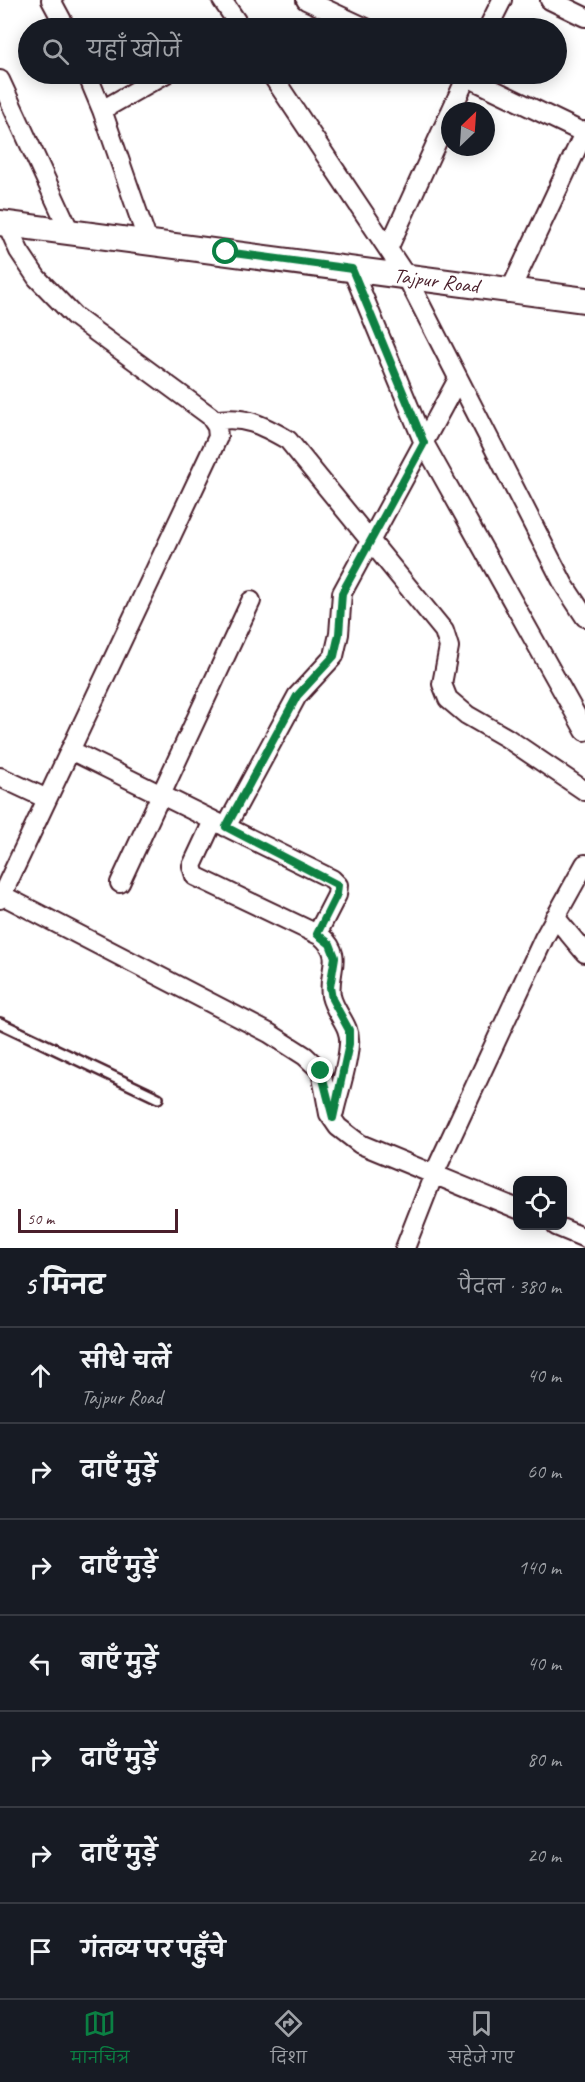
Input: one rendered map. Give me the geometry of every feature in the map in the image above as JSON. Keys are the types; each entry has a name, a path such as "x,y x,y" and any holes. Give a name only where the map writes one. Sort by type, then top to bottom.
{"main road":[{"name":"Tajpur Road","path":"3,223 585,300"}],"street":[{"path":"51,0 61,18"},
{"path":"222,0 234,18"},
{"path":"306,0 345,18"},
{"path":"493,18 501,0"},
{"path":"550,0 585,17"},
{"path":"0,80 70,232"},
{"path":"91,84 148,242"},
{"path":"102,110 148,84"},
{"path":"278,84 406,276 564,585 585,617"},
{"path":"454,102 461,84"},
{"path":"486,84 585,132 510,291"},
{"path":"388,249 441,132"},
{"path":"3,223 37,278 74,316 213,421 218,437 1,897 269,1033 305,1056 321,1071 333,1118 338,1127 360,1144 513,1207"},
{"path":"352,269 424,443 585,731"},
{"path":"333,1118 349,1044 349,1030 332,999 330,987 335,957 330,944 317,934 195,876 192,866 297,696 334,656 339,634 342,593 458,379"},
{"path":"213,421 244,418 262,424 288,440 371,538 444,631 449,647 442,684 448,699 466,715 507,738 585,791"},
{"path":"120,883 250,601"},
{"path":"70,750 338,885 337,894 317,934"},
{"path":"0,777 47,799"},
{"path":"405,1248 434,1174 555,917 585,864"},
{"path":"555,917 585,953"},
{"path":"566,1230 585,1238"}],"lane":[{"path":"0,1023 158,1098"}],"route":[{"path":"226,252 352,269 424,443 342,593 339,634 334,656 297,696 226,827 332,879 338,885 337,894 317,934 330,944 335,957 330,987 332,999 349,1030 349,1044 333,1118 329,1114 321,1071"}]}
